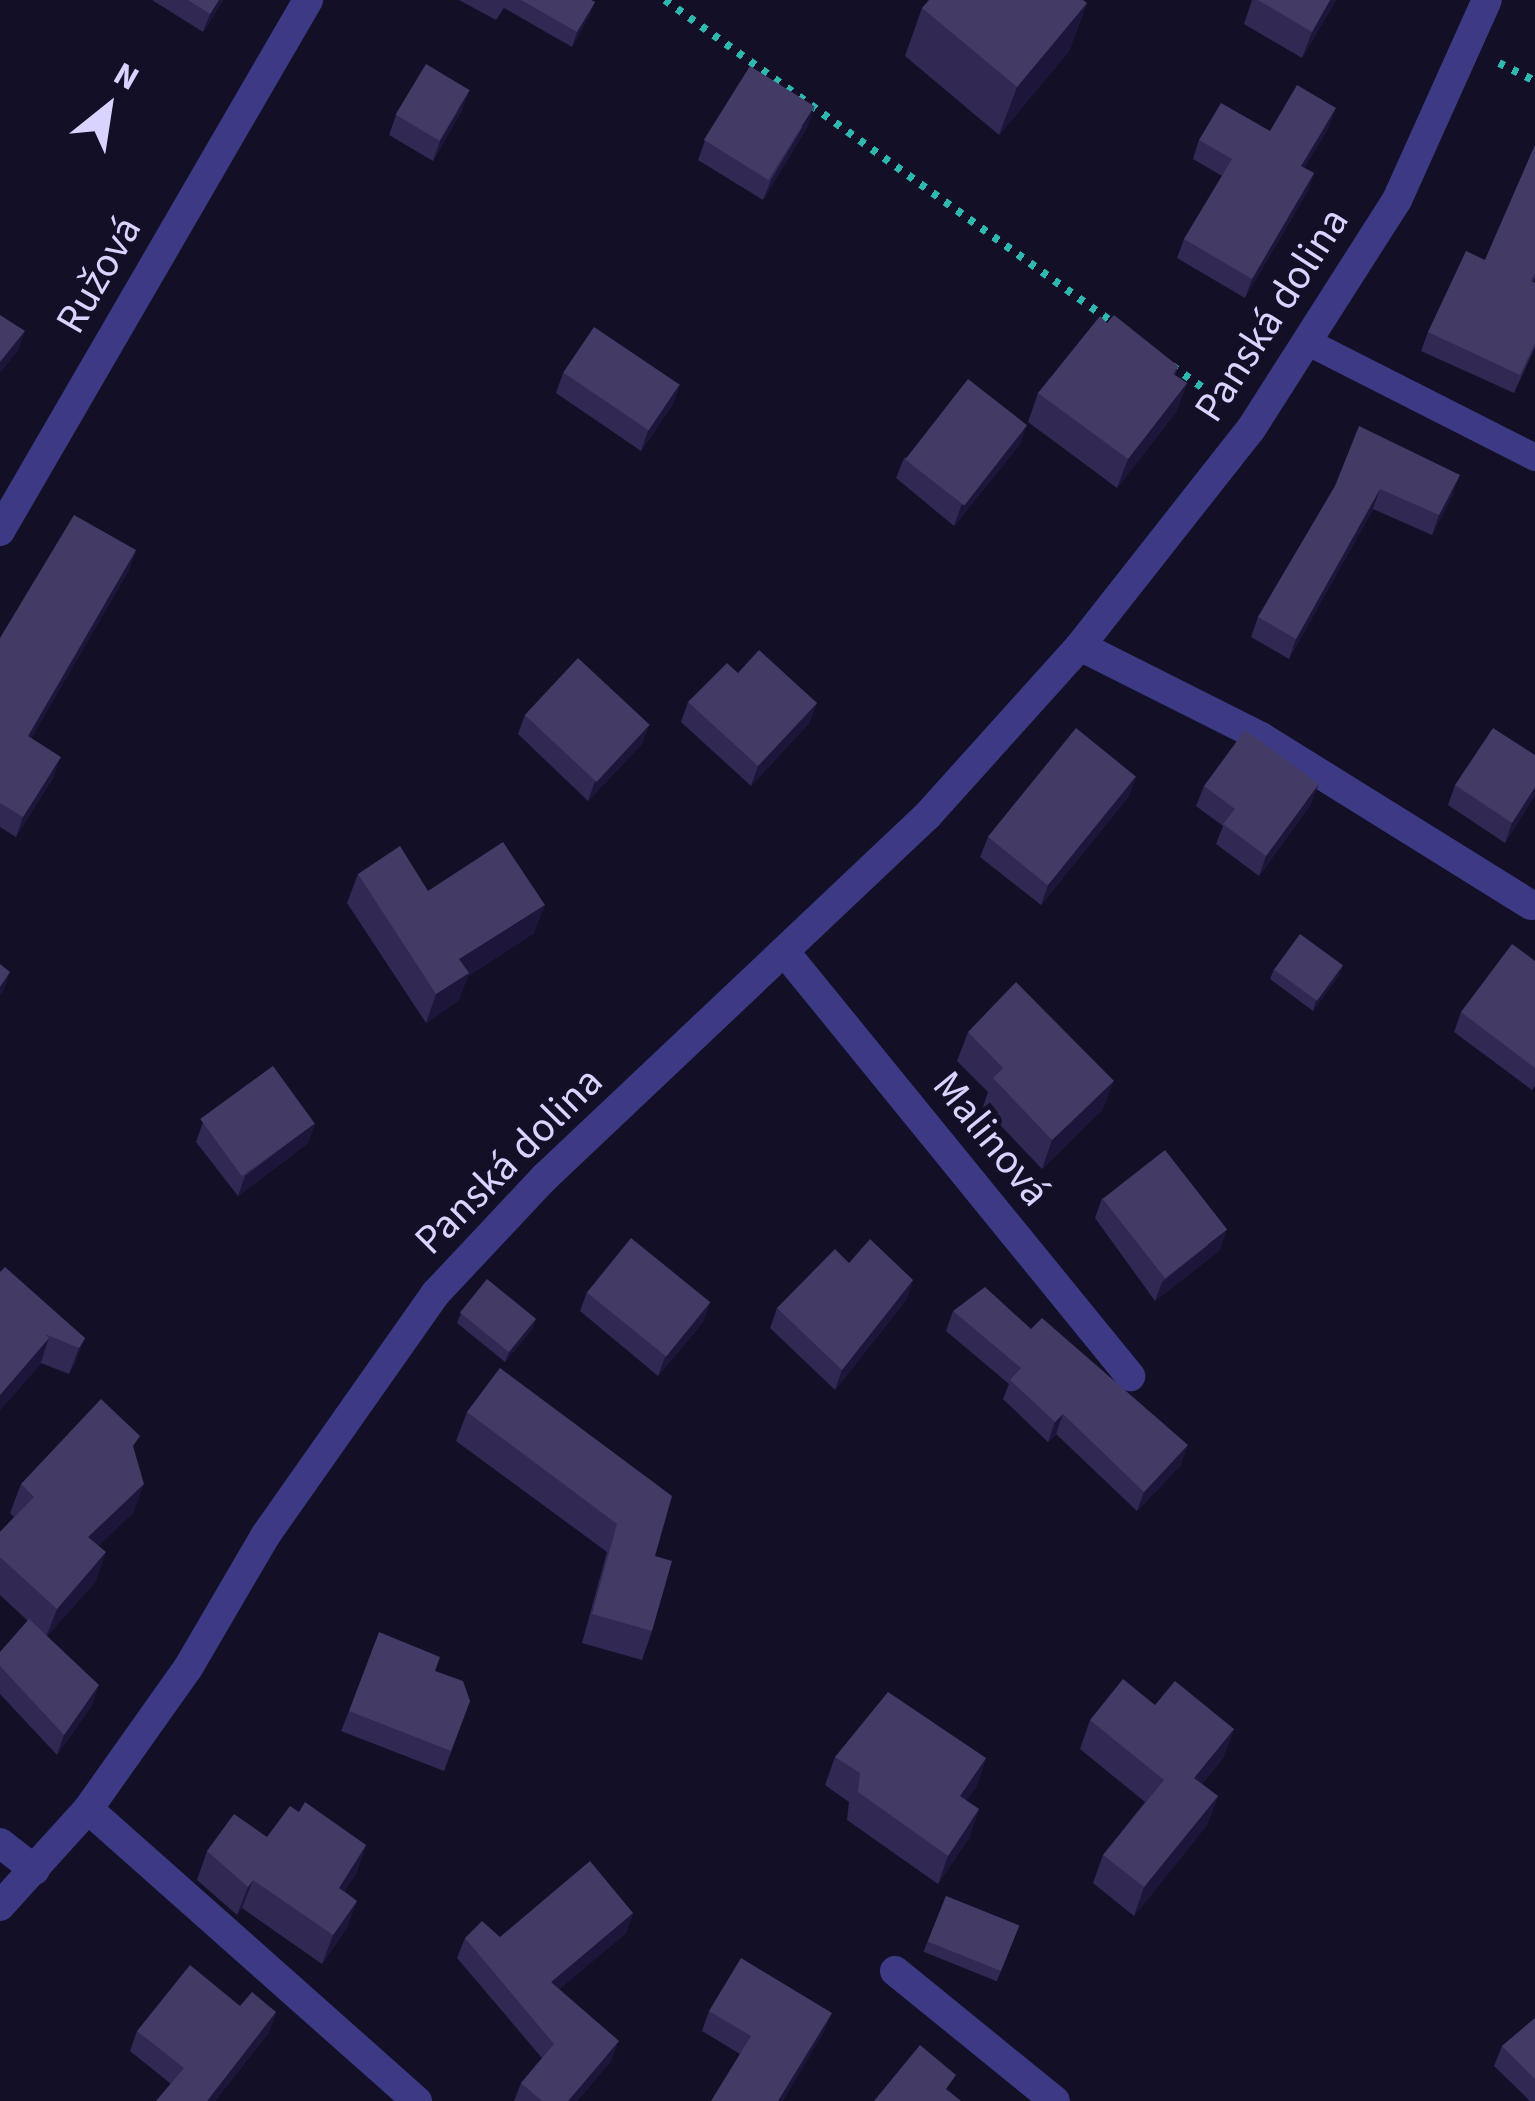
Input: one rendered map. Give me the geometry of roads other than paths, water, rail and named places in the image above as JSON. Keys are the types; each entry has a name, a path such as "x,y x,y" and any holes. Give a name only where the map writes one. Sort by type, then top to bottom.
{"street":[{"name":"Ružová","path":"0,531 308,0"},
{"name":"Panská dolina","path":"0,1906 88,1809 188,1668 265,1536 436,1293 544,1178 788,956 1080,646 1251,429 1397,200 1487,0"},
{"path":"1080,646 1261,737 1531,905"},
{"name":"Malinová","path":"788,956 1130,1376"},
{"path":"88,1809 417,2101"},
{"path":"0,1843 35,1870"},
{"path":"895,1971 1055,2101"}],"lane":[{"path":"1308,342 1535,457"}]}
